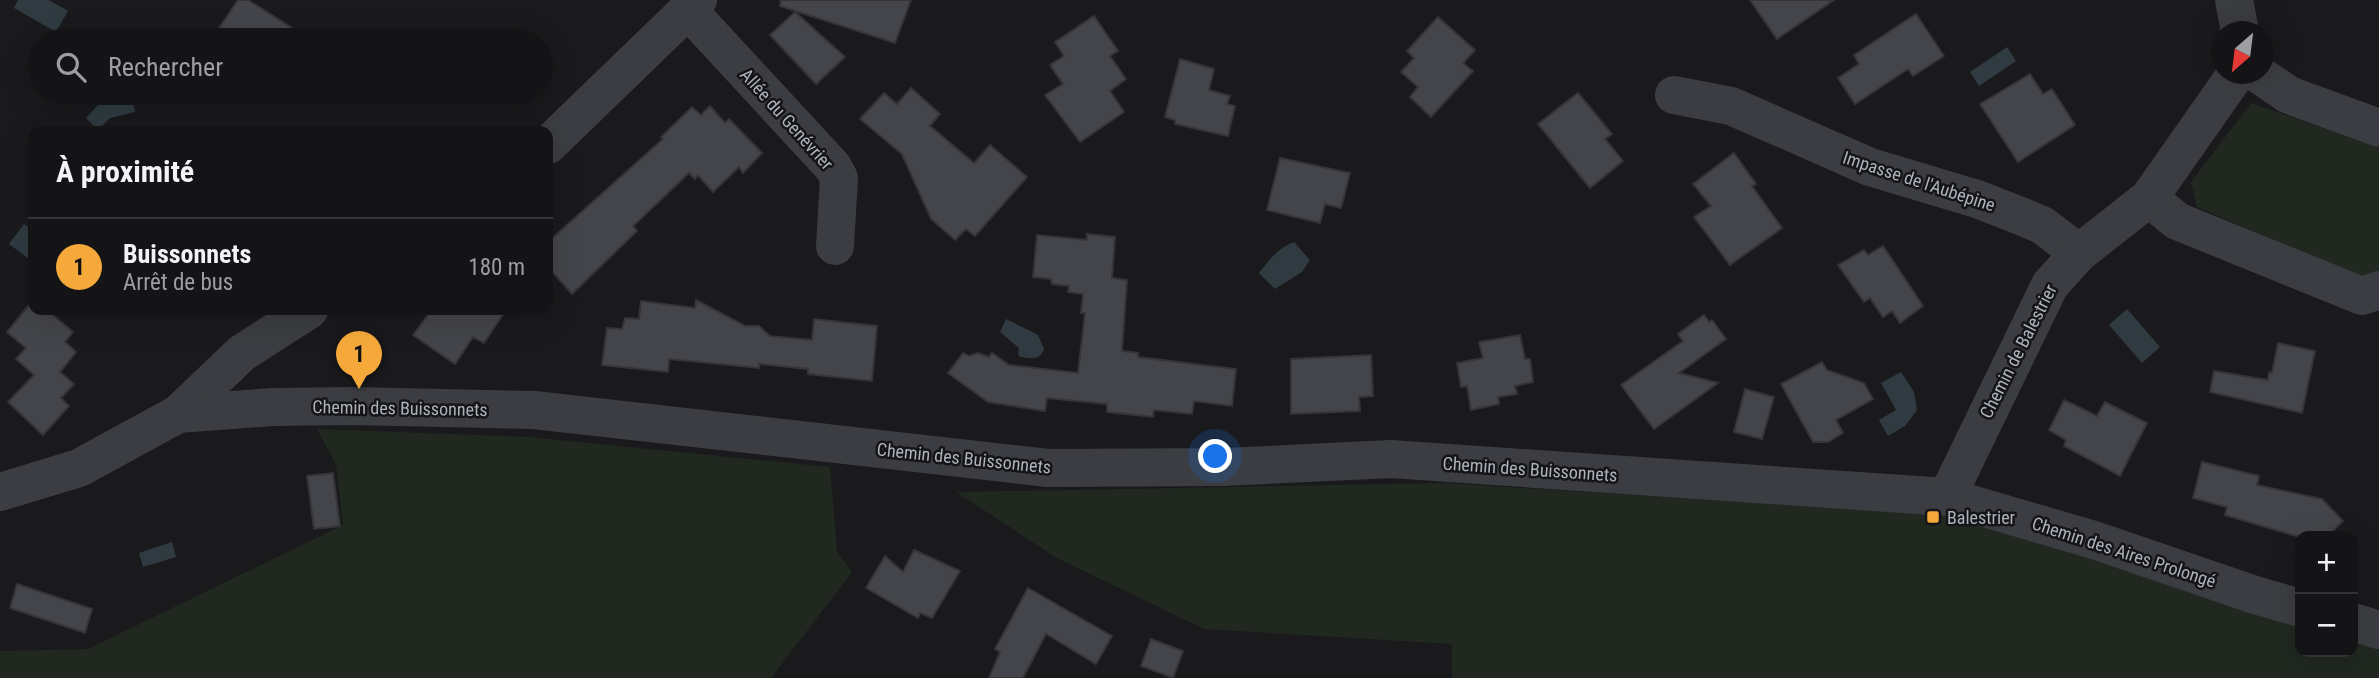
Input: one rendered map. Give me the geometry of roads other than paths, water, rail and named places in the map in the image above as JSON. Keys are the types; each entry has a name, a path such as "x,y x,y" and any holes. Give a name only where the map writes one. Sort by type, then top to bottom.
{"street":[{"path":"2234,0 2238,21"},
{"path":"553,140 693,5"},
{"name":"Allée du Genévrier","path":"693,5 833,167 839,178 835,246"},
{"name":"Chemin de Balestrier","path":"1947,497 2050,285 2079,253 2149,198 2229,84"},
{"path":"2273,84 2289,95 2379,128"},
{"name":"Impasse de l'Aubépine","path":"1674,95 1731,106 1870,167 1977,199 2042,225 2079,253"},
{"path":"2149,198 2177,221 2362,296 2379,290"},
{"path":"178,414 242,353 301,315"},
{"name":"Chemin des Buissonnets","path":"0,492 79,468 178,414 273,407 335,407 534,410 1048,468 1225,467 1391,459 1947,497"},
{"name":"Chemin des Aires Prolongé","path":"1947,497 2094,540 2295,607"},
{"path":"2358,624 2379,630"}],"place":[{"name":"Buissonnets","path":"359,389"},
{"name":"Balestrier","path":"1933,517"}]}
